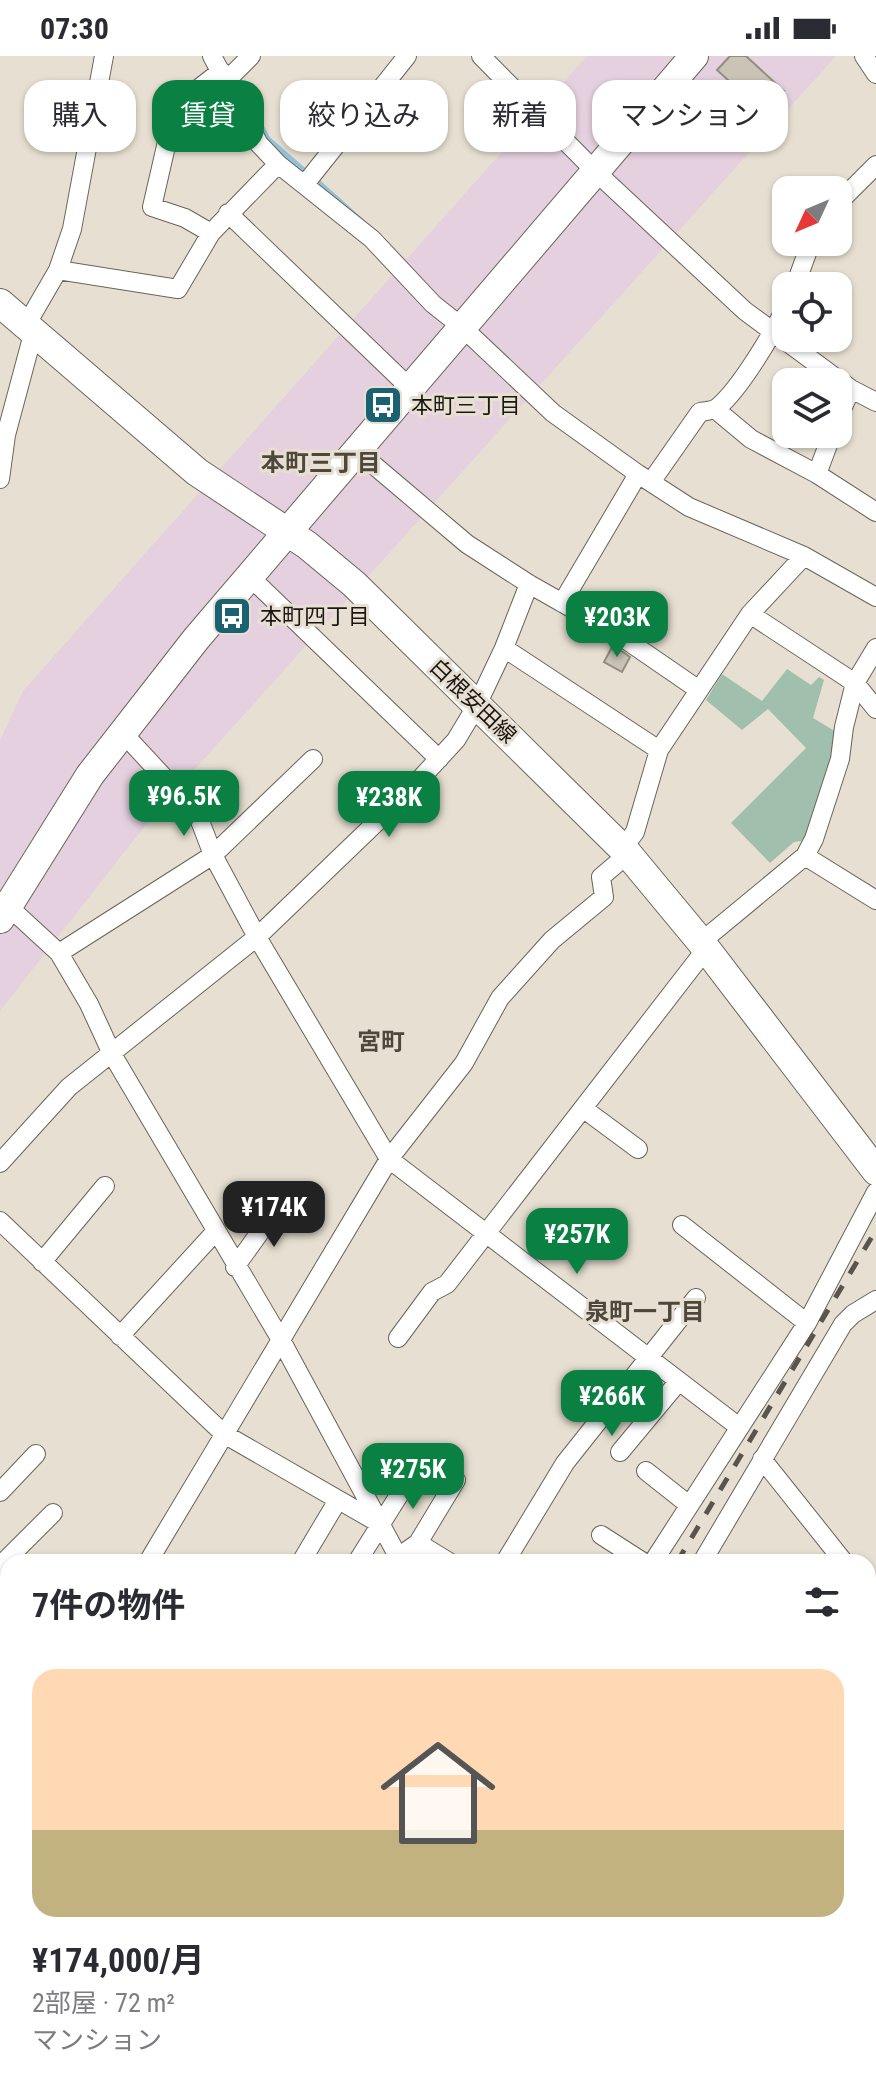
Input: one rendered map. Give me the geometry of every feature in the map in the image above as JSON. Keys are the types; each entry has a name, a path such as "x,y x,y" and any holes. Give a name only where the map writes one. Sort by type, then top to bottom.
{"main road":[{"path":"5,913 82,787 122,732 286,532 694,56"},
{"name":"白根安田線","path":"0,303 197,472 286,532 354,584 626,851 876,1171"}],"street":[{"path":"0,479 6,435 29,330 58,270 72,229 104,56"},
{"path":"211,233 185,218 152,207 175,107 220,69 251,56"},
{"path":"305,184 407,56"},
{"path":"481,56 595,171 772,333 729,394 715,409 700,412 644,478 562,603"},
{"path":"864,56 876,74"},
{"path":"220,69 259,144 278,164 372,239 433,304 462,327 553,413 689,507 804,556 876,597"},
{"path":"58,270 178,289 211,233 278,164"},
{"path":"852,189 876,165"},
{"path":"228,213 410,388"},
{"path":"799,352 821,368"},
{"path":"852,390 876,402"},
{"path":"715,409 751,439 817,474 876,512"},
{"path":"817,474 827,448"},
{"path":"356,450 467,544 529,584 619,635 699,690"},
{"path":"153,1554 389,1159 464,1063 500,998 552,940 604,897 601,877 626,851 635,832 659,750 750,614 804,556"},
{"path":"249,576 439,759"},
{"path":"0,1163 69,1087 257,937 439,759 456,740 477,705 529,584"},
{"path":"750,614 855,683 876,709"},
{"path":"504,648 659,750"},
{"path":"398,1338 432,1292 447,1284 584,1109 703,946 805,856 814,839 840,759 855,683 876,648"},
{"path":"122,732 197,813 213,855 257,937 389,1159 739,1427"},
{"path":"59,953 213,855 313,759"},
{"path":"805,856 876,900"},
{"path":"5,913 59,953 89,1004 112,1054 235,1267 281,1340 396,1554"},
{"path":"584,1109 638,1149"},
{"path":"42,1262 105,1186"},
{"path":"658,1554 807,1323 876,1192"},
{"path":"235,1267 278,1207"},
{"path":"0,1221 224,1434 380,1524"},
{"path":"682,1225 807,1323"},
{"path":"120,1336 216,1231"},
{"path":"510,1554 565,1463 696,1298"},
{"path":"707,1554 843,1324 876,1300"},
{"path":"620,1452 679,1381"},
{"path":"0,1492 36,1454"},
{"path":"762,1459 838,1554"},
{"path":"646,1471 689,1505"},
{"path":"362,1554 411,1476"},
{"path":"405,1554 418,1543 456,1480"},
{"path":"306,1554 338,1500"},
{"path":"12,1554 53,1513"},
{"path":"601,1535 631,1554"},
{"path":"418,1543 436,1554"}],"shaded area":[{"path":"587,56 836,56 788,109 788,80 592,80 592,152 750,152 151,818 0,1011 0,740 23,691 502,152 576,152 576,80 566,80"}],"green space":[{"path":"787,669 811,685 819,677 824,680 813,718 838,733 808,840 794,842 770,863 731,823 806,748 768,709 742,730 706,700 722,674 762,701"}],"building":[{"path":"730,56 746,56 772,80 728,80 717,70"},
{"path":"613,645 630,657 622,672 604,662"}],"waterway":[{"path":"235,77 268,139 307,173"},
{"path":"315,179 364,223"}],"railway":[{"path":"682,1554 876,1230"}],"place":[{"name":"本町三丁目","path":"383,405"},
{"name":"本町四丁目","path":"232,616"}],"district":[{"name":"本町三丁目","path":"321,463"},
{"name":"宮町","path":"381,1042"},
{"name":"泉町一丁目","path":"645,1312"}]}
